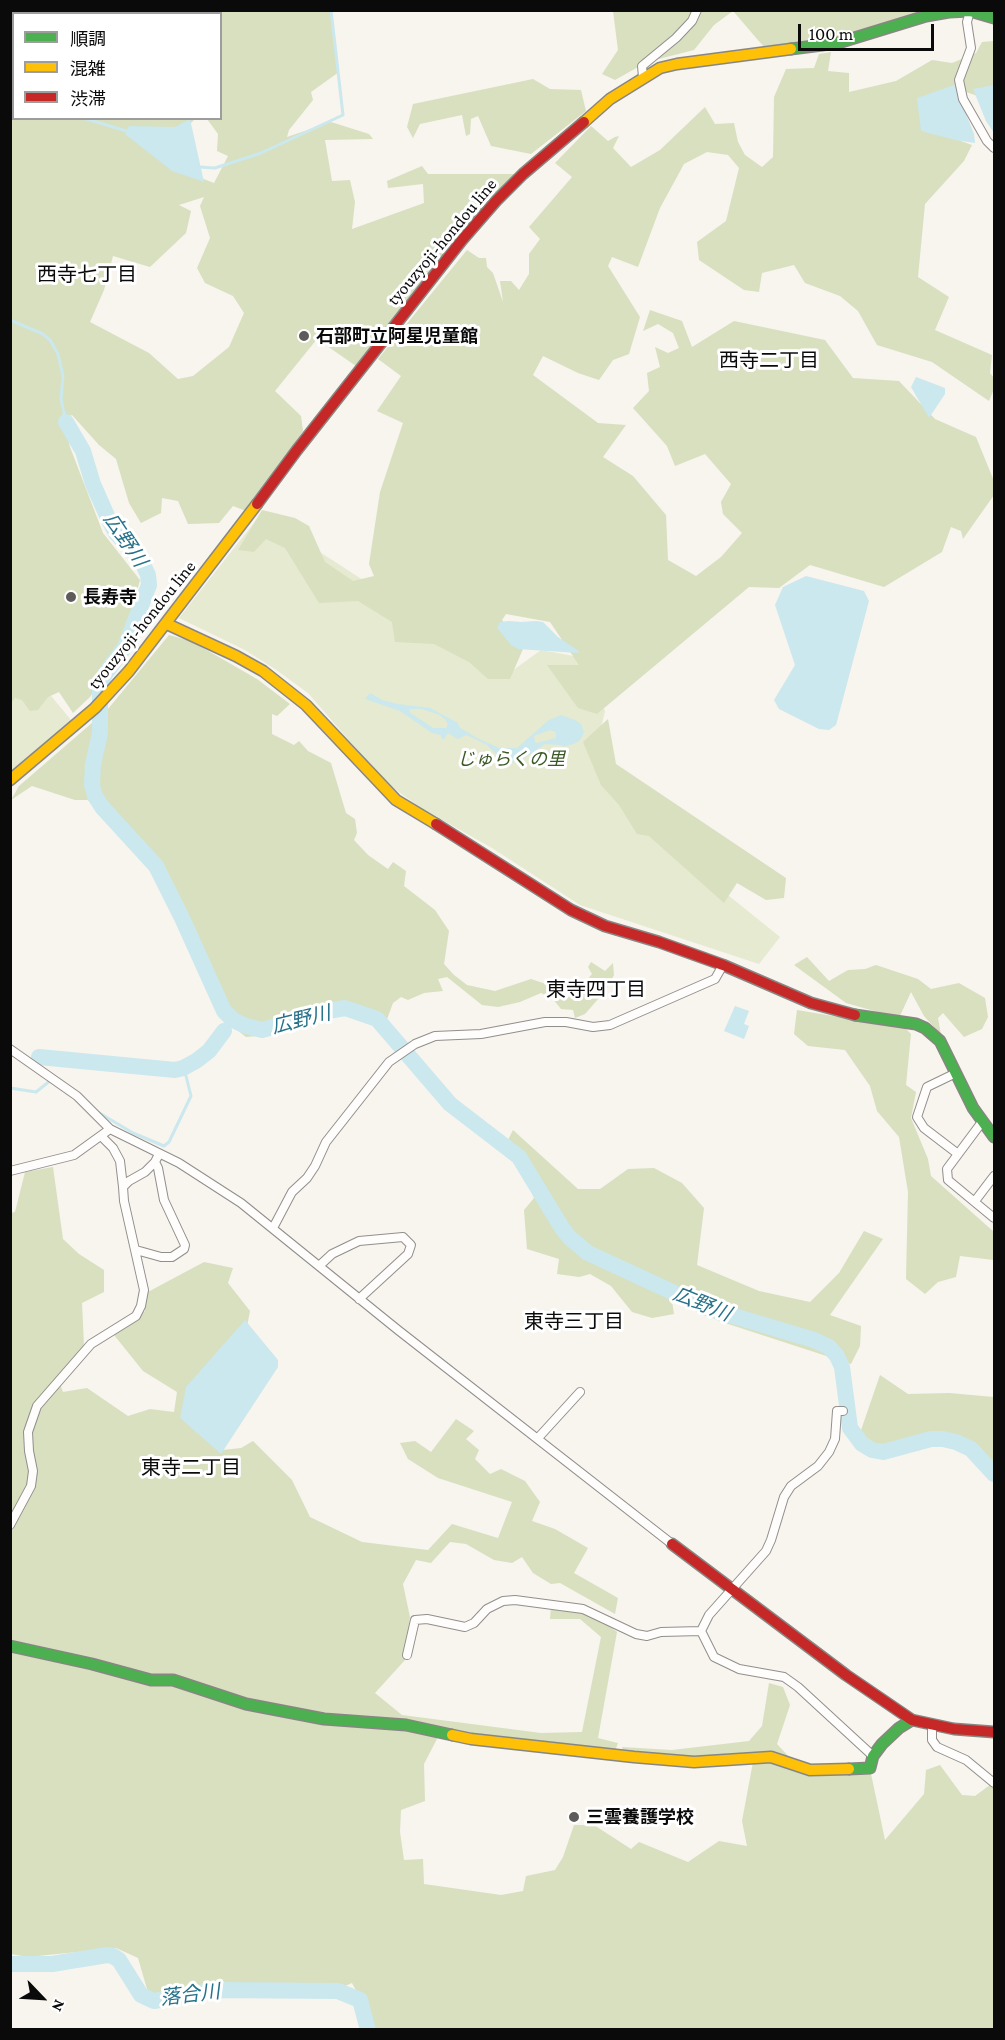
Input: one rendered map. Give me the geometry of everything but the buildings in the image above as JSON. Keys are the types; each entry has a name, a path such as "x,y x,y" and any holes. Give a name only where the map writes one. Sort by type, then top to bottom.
{"street":[{"path":"643,76 642,66 676,38 692,21 697,10"},
{"path":"965,11 971,48 959,80 963,99 987,141 994,148"},
{"name":"tyouzyoji-hondou line","path":"10,780 110,693 167,624 297,450 482,217 523,174 610,99 643,76 660,68 697,60 838,44 926,16 949,12 965,11 994,18"},
{"path":"167,624 263,671 306,705 396,800 571,910 605,926 723,964 825,1007 850,1014 916,1024 933,1034 940,1041 973,1108 994,1137"},
{"path":"273,1228 292,1192 307,1178 315,1166 326,1142 389,1062 415,1044 435,1036 481,1034 545,1022 566,1022 593,1027 610,1025 715,979 723,964"},
{"path":"10,1049 77,1096 110,1129 202,1176 273,1228 358,1299 672,1544 846,1675 912,1719 954,1729 994,1732"},
{"path":"956,1073 927,1087 916,1117 924,1128 958,1154"},
{"path":"982,1122 948,1169 948,1180 994,1218"},
{"path":"10,1171 75,1155 110,1129"},
{"path":"10,1525 31,1486 33,1471 28,1432 37,1406 91,1344 136,1316 141,1306 144,1290 124,1202 120,1161 113,1148 102,1137"},
{"path":"123,1187 155,1162 159,1154"},
{"path":"136,1250 161,1257 172,1257 184,1249 185,1245 164,1200 155,1162"},
{"path":"975,1201 994,1176"},
{"path":"319,1266 332,1254 359,1241 403,1237 411,1245 408,1254 358,1299"},
{"path":"538,1438 580,1392"},
{"path":"701,1631 709,1615 765,1551 771,1540 783,1497 791,1486 818,1466 829,1452 836,1439 837,1411 843,1411"},
{"path":"408,1655 415,1620 427,1619 465,1627 474,1623 488,1609 502,1601 515,1600 583,1609 636,1634 647,1636 661,1632 701,1631"},
{"path":"701,1631 714,1657 739,1669 783,1677 798,1687 873,1756"},
{"path":"10,1646 151,1680 173,1680 246,1704 324,1719 405,1725 501,1743 694,1762 771,1757 810,1770 870,1768 873,1756 882,1744 898,1728 912,1719"},
{"path":"932,1725 932,1740 937,1747 966,1760 994,1783"}],"green space":[{"path":"11,11 331,11 339,72 311,92 313,100 289,130 287,137 331,122 369,134 373,139 325,140 332,181 350,180 355,202 352,229 424,203 423,184 388,188 387,181 422,166 428,174 515,174 476,215 356,366 317,339 275,391 301,416 303,431 246,511 233,506 219,523 188,524 178,501 162,498 161,513 141,523 129,503 116,459 99,445 72,415 63,420 70,447 103,533 140,580 121,650 90,697 73,713 59,692 48,697 38,710 30,711 22,700 15,698 11,703","holes":["204,197 200,206 210,238 197,268 205,283 233,296 244,313 229,347 193,376 178,379 149,353 90,322 104,290 113,256 150,267 186,233 191,211 179,205"]},
{"path":"613,11 733,11 714,25 694,50 647,62 615,80 602,74 618,50"},
{"path":"733,11 917,11 915,15 835,38 764,47"},
{"path":"994,41 994,97 983,98 955,88 925,128 972,145 964,161 925,204 918,277 949,297 935,330 992,355 990,373 994,378 994,389 989,401 932,362 877,345 858,311 840,296 805,283 794,265 762,273 759,292 744,290 699,260 697,242 726,221 739,168 728,155 707,152 684,164 660,208 638,267 612,257 608,266 640,317 629,354 613,360 599,380 578,373 543,356 533,375 598,423 626,425 603,457 633,476 666,515 668,560 696,576 721,557 742,533 723,514 721,502 731,484 705,454 675,466 667,446 633,408 649,391 647,373 660,367 655,347 668,353 679,348 673,333 658,324 643,331 650,310 682,321 692,347 734,321 825,340 853,378 899,381 935,419 976,437 994,481 994,495 963,539 961,531 951,527 942,552 884,587 810,565 779,588 749,587 597,714 578,708 547,665 579,665 550,622 506,614 502,620 523,649 510,679 488,679 469,662 434,644 395,642 392,622 358,601 319,603 285,548 266,539 254,552 238,550 262,510 295,518 309,526 325,562 353,581 374,576 369,564 380,492 403,423 377,411 401,376 378,359 467,250 479,258 486,258 487,267 493,273 503,302 500,281 511,281 519,290 529,274 529,254 540,239 529,227 572,177 555,163 591,126 608,141 619,136 613,148 631,167 660,150 705,107 715,124 734,123 738,142 745,155 762,167 773,157 774,97 786,69 814,68 819,54 831,52 828,71 849,73 849,92 896,81 932,60 952,63 976,53 982,42"},
{"path":"533,79 550,89 581,90 586,111 531,154 491,146 478,116 471,119 470,134 466,136 462,115 420,124 413,138 407,127 413,104"},
{"name":"じゅらくの里","path":"261,514 380,591 512,671 541,650 579,657 605,711 598,741 636,821 780,937 759,964 580,905 492,848 423,809 386,783 308,693 275,669 245,650 179,618"},
{"path":"169,635 191,641 257,679 290,704 277,716 272,714 272,734 294,745 299,741 308,751 331,763 346,813 355,819 357,833 354,840 368,855 388,869 393,862 406,871 404,886 435,910 449,931 444,964 454,975 467,985 495,991 531,979 546,984 564,999 574,995 592,974 588,967 591,962 605,971 613,963 614,975 606,990 585,1014 575,1018 573,1010 561,1009 553,999 541,993 520,1002 498,1007 482,1005 447,977 438,979 443,991 424,993 408,1000 401,997 393,1003 386,1022 366,1011 337,1006 302,1011 286,1020 269,1035 246,1037 219,1016 156,875 88,800 75,800 32,786 11,800 19,786 108,709"},
{"path":"47,691 71,720 11,771 10,692"},
{"path":"608,719 616,764 786,878 784,898 766,900 737,883 724,903 649,836 637,834 619,805 601,785 583,742"},
{"path":"807,957 829,981 848,970 865,969 876,965 918,979 931,989 959,983 985,998 988,1017 982,1029 964,1037 943,1013 938,1018 941,1035 924,1016 911,992 899,1018 846,1003 794,965"},
{"path":"797,1010 905,1028 911,1034 906,1085 916,1092 911,1118 928,1159 931,1176 994,1232 994,1260 960,1256 956,1277 938,1282 925,1294 906,1279 908,1192 899,1137 877,1111 870,1086 845,1050 808,1046 794,1034"},
{"path":"513,1130 578,1189 600,1189 628,1169 654,1168 682,1183 704,1208 697,1265 759,1291 810,1302 839,1273 864,1231 883,1239 830,1315 861,1326 860,1346 851,1364 719,1321 671,1295 674,1314 652,1318 632,1312 611,1286 590,1274 579,1277 557,1274 559,1259 527,1249 524,1210 534,1198 520,1165 503,1150"},
{"path":"53,1167 63,1239 79,1254 104,1270 104,1292 82,1303 84,1346 68,1364 59,1381 63,1392 87,1388 128,1416 150,1409 174,1412 177,1392 143,1371 114,1335 145,1311 146,1293 204,1262 233,1268 228,1283 250,1311 223,1450 241,1448 253,1441 292,1480 310,1517 362,1542 428,1550 452,1524 498,1538 512,1502 438,1478 408,1459 400,1443 415,1441 431,1452 456,1419 474,1431 466,1439 479,1450 475,1459 490,1474 501,1469 525,1481 540,1502 532,1521 555,1529 588,1548 574,1573 618,1598 615,1614 560,1583 551,1584 533,1573 522,1557 512,1563 494,1560 466,1544 450,1542 431,1563 416,1560 403,1584 410,1617 405,1660 375,1693 402,1715 541,1733 582,1732 601,1637 580,1619 550,1619 551,1607 584,1606 617,1632 598,1738 618,1743 615,1751 440,1733 424,1764 425,1801 401,1810 400,1832 404,1860 423,1859 424,1884 501,1895 523,1891 526,1876 555,1870 563,1857 574,1825 594,1825 631,1849 639,1842 688,1862 719,1841 747,1846 742,1821 753,1762 680,1759 623,1751 622,1747 672,1750 749,1741 762,1726 769,1683 783,1687 790,1705 777,1744 804,1773 870,1769 885,1840 924,1794 926,1770 940,1765 962,1795 975,1796 994,1782 994,2029 372,2029 370,2017 352,1983 319,1997 252,1995 158,2005 147,1989 138,1958 116,1948 28,1957 11,1954 10,1213 15,1212 25,1172"},
{"path":"880,1375 908,1394 949,1393 994,1397 994,1465 966,1438 936,1434 877,1445 860,1433"}],"water":[{"path":"957,84 975,143 921,131 917,98"},
{"path":"994,85 994,133 986,121 973,89"},
{"path":"190,120 204,182 172,171 125,134 129,126 175,127"},
{"path":"916,377 945,388 945,394 929,418 911,387"},
{"path":"806,576 864,591 869,601 836,725 829,730 819,729 779,709 774,700 795,665 775,605 783,587"},
{"path":"500,622 543,622 558,637 579,651 578,653 518,649 511,645 497,628"},
{"path":"370,693 382,700 398,704 430,708 458,723 459,727 477,738 499,748 517,748 549,720 561,715 581,724 584,733 579,741 573,744 563,747 562,745 545,744 520,761 510,763 487,745 471,737 466,735 458,739 448,733 442,739 441,735 432,733 400,711 365,699","holes":["410,709 422,709 440,715 448,725 446,728 433,728 409,712","550,730 556,732 556,738 535,742 534,736"]},
{"path":"735,1006 749,1011 744,1024 749,1026 744,1039 724,1031"},
{"path":"245,1320 278,1360 278,1367 221,1454 180,1418 186,1387"}],"waterway":[{"path":"199,167 215,168 261,153 343,115 331,10"},
{"path":"90,120 130,132"},
{"name":"広野川","path":"10,320 43,334 50,340 58,354 63,376 61,399 66,422"},
{"name":"広野川","path":"66,422 83,451 93,484 108,518 116,533 142,562 148,575 149,585 125,647 105,674 100,686 100,733 93,764 92,785 95,796 102,807 156,866 224,1011 233,1020 262,1030 345,1008 377,1019 450,1104 519,1157 562,1228 588,1253 707,1308 814,1340 829,1347 837,1356 842,1367 850,1428 862,1444 872,1450 883,1452 931,1439 943,1439 971,1449 994,1474"},
{"name":"広野川","path":"230,1023 233,1020"},
{"path":"39,1057 175,1070 196,1061 209,1051 224,1031"},
{"path":"96,1111 133,1133 164,1146 169,1142 191,1096 184,1068"},
{"path":"10,1088 36,1092 51,1080"},
{"name":"落合川","path":"10,1964 52,1964 113,1956 119,1960 141,1995 154,2001 216,1990 338,1991 360,2000 368,2030"}],"traffic: fast":[{"path":"791,49 838,43 926,16 949,12 970,11 994,18"},
{"path":"855,1015 916,1024 925,1028 940,1041 973,1108 994,1137"},
{"path":"10,1646 151,1680 173,1680 246,1704 324,1719 406,1725 452,1735"},
{"path":"849,1769 870,1768 873,1756 882,1744 899,1728 912,1720"}],"traffic: slow":[{"path":"584,122 610,99 660,68 791,49"},
{"path":"10,780 95,708 129,671 257,504"},
{"path":"167,624 263,671 306,705 396,800 436,824"},
{"path":"452,1735 634,1757 694,1762 771,1757 810,1770 849,1769"}],"traffic: jam":[{"path":"257,504 462,240 523,174 584,122"},
{"path":"436,824 571,910 605,926 723,965 811,1003 855,1015"},
{"path":"672,1544 846,1675 912,1720 954,1729 994,1732"}],"place":[{"name":"石部町立阿星児童館","path":"304,336"},
{"name":"長寿寺","path":"71,597"},
{"name":"三雲養護学校","path":"574,1817"}],"district":[{"name":"西寺七丁目","path":"87,275"},
{"name":"西寺二丁目","path":"769,361"},
{"name":"東寺四丁目","path":"596,990"},
{"name":"東寺三丁目","path":"574,1322"},
{"name":"東寺二丁目","path":"191,1468"}]}
